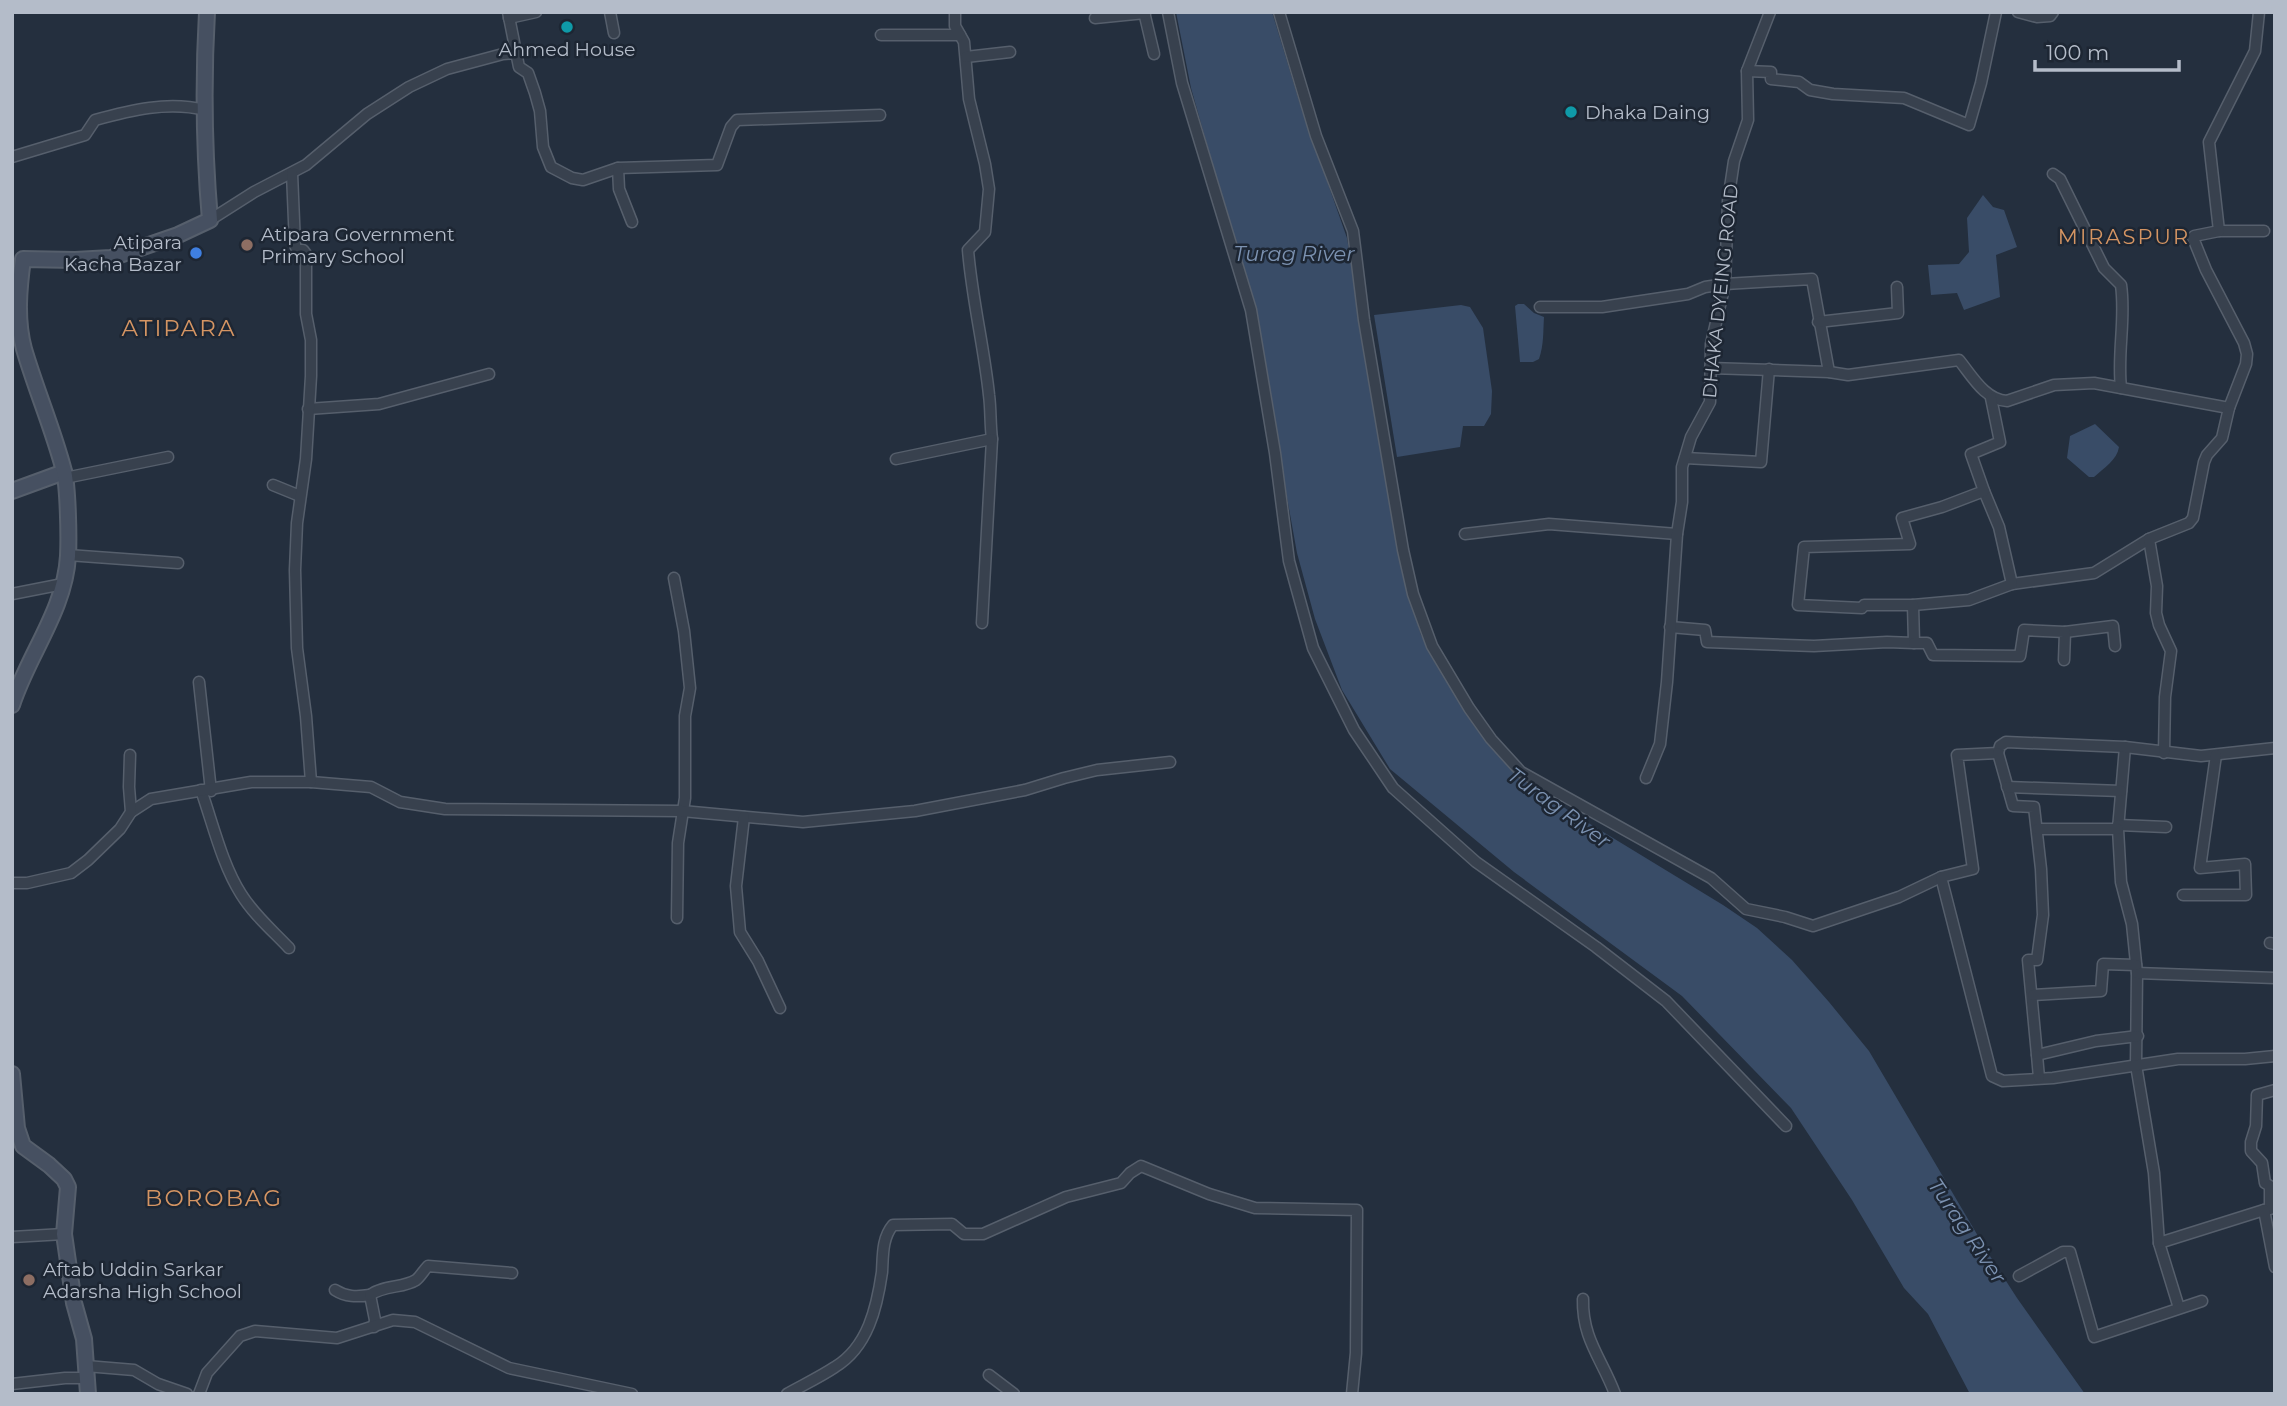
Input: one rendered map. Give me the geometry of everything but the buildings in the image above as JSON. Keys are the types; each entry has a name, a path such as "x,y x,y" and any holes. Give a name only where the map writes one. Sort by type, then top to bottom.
{"main road":[{"path":"12,705 27,666 50,621 63,584 68,555 65,475 24,347 18,257 75,260 111,258 178,235 210,220 205,110 206,12"},
{"path":"12,491 65,475"},
{"path":"12,1073 17,1129 23,1146 56,1172 68,1187 64,1234 74,1303 84,1339 88,1394"}],"street":[{"path":"536,12 509,15 519,67 528,73 535,93 540,111 543,147 551,167 572,178 583,180 618,168 717,165 730,127 737,120 880,115"},
{"path":"610,12 614,33"},
{"path":"954,12 955,26 964,42 969,100 989,189 985,232 968,250 990,397 992,439 982,623"},
{"path":"1168,12 1182,83 1251,310 1284,511 1289,561 1313,648 1354,730 1393,788 1476,862 1596,947 1666,1002 1786,1126"},
{"path":"1279,12 1316,136 1353,231 1377,399 1413,594 1432,646 1469,708 1491,739 1521,772 1711,878 1746,909 1813,926 1899,897 1941,877 1973,869 1957,755 1998,753"},
{"name":"DHAKA DYEING ROAD","path":"1646,778 1660,744 1682,502 1682,467 1691,437 1710,402 1711,344 1724,284 1728,201 1734,161 1748,120 1747,71 1770,12"},
{"path":"1747,71 1771,72 1771,79 1799,82 1810,90 1833,94 1904,98 1969,125 1996,12"},
{"path":"2018,12 2037,17 2050,16 2053,12"},
{"path":"2219,231 2209,142 2255,51 2259,12"},
{"path":"1095,18 1144,13 1154,54"},
{"path":"881,35 960,35"},
{"path":"966,57 1010,52"},
{"path":"210,220 326,151 367,114 409,87 447,69 516,53"},
{"path":"12,157 85,135 95,120 116,114 162,106 205,110"},
{"path":"618,168 619,189 632,222"},
{"path":"292,173 295,248 306,254 306,314 311,340 312,376 295,570 297,648 311,782"},
{"path":"2053,174 2060,179 2104,268 2121,285 2121,388"},
{"path":"1984,491 1902,518 1910,544 1804,547 1798,605 1862,608 1864,605 1913,605 1969,600 2012,584 2094,573 2148,539 2189,523 2193,518 2204,462 2222,439 2247,354 2244,342 2193,241 2194,236 2219,231 2264,231"},
{"path":"1540,307 1602,307 1688,294 1705,287 1724,284 1812,279 1829,372"},
{"path":"1818,322 1898,313 1897,287"},
{"path":"1710,368 1848,375 1958,360 1991,398 2000,442 1971,454 1999,527 2012,584"},
{"path":"1685,458 1761,462 1769,369"},
{"path":"308,409 379,404 489,374"},
{"path":"1991,398 2007,401 2053,385 2094,383 2230,408"},
{"path":"896,459 992,439"},
{"path":"65,475 168,457"},
{"path":"273,485 300,496"},
{"path":"1465,534 1549,524 1677,534"},
{"path":"2148,539 2157,586 2156,613 2171,651 2165,697 2164,753"},
{"path":"68,555 178,564"},
{"path":"674,578 684,631 690,688 685,716 685,798 678,843 677,918"},
{"path":"12,594 63,584"},
{"path":"1913,605 1914,643"},
{"path":"1670,627 1705,630 1707,642 1814,646 1927,643 1933,654 2020,656 2024,630 2065,632 2113,626 2115,646"},
{"path":"2064,660 2065,632"},
{"path":"199,682 206,790 226,860 241,894 289,948"},
{"path":"2039,1078 2028,960 2037,960 2043,915 2037,829 2034,807 2013,806 1998,753 2000,746 2006,741 2216,755 2275,748"},
{"path":"2125,747 2118,827 2121,882 2132,924 2137,969 2136,1065 2154,1173 2159,1243 2179,1308"},
{"path":"130,755 131,812"},
{"path":"2183,895 2246,895 2245,864 2200,868 2216,755"},
{"path":"12,883 27,883 71,873 120,829 131,812 151,799 251,782 311,782 371,787 400,802 444,809 682,811 803,822 862,818 950,805 1025,790 1097,770 1170,762"},
{"path":"2007,787 2121,791"},
{"path":"744,817 736,887 740,932 758,961 780,1008"},
{"path":"2037,829 2166,827"},
{"path":"1941,877 1992,1076 2003,1081 2053,1079 2178,1059 2275,1056"},
{"path":"2033,995 2101,990 2103,964 2137,969 2275,978"},
{"path":"2037,1055 2096,1041 2138,1036"},
{"path":"2159,1243 2270,1209 2270,1186 2265,1183 2262,1163 2251,1151 2251,1142 2256,1126 2256,1095 2275,1090"},
{"path":"787,1394 837,1366 850,1354 870,1327 880,1282 886,1234 893,1225 952,1224 964,1234 983,1234 1066,1198 1121,1183 1141,1166 1209,1194 1255,1208 1357,1210 1356,1353 1352,1394"},
{"path":"2264,1210 2275,1267"},
{"path":"12,1237 64,1234"},
{"path":"2019,1276 2063,1252 2070,1252 2094,1337 2202,1301"},
{"path":"335,1290 344,1296 370,1295 416,1280 428,1266 512,1273"},
{"path":"370,1295 374,1327"},
{"path":"1584,1298 1583,1316 1592,1350 1608,1376 1615,1394"},
{"path":"199,1394 207,1373 240,1336 255,1331 337,1338 393,1321 415,1322 509,1367 632,1394"},
{"path":"12,1384 65,1378 86,1372 134,1370 158,1384 187,1394"},
{"path":"989,1375 1014,1394"}],"water":[{"name":"Turag River","path":"1176,12 1272,12 1300,104 1347,238 1404,579 1421,635 1475,727 1497,754 1525,780 1572,813 1723,905 1757,928 1792,960 1869,1051 1988,1253 2085,1394 1970,1394 1928,1314 1904,1288 1852,1200 1791,1108 1682,996 1514,872 1390,769 1342,690 1315,619 1297,553 1252,303 1191,88"},
{"path":"1983,195 1993,207 2004,210 2017,247 1996,255 2000,297 1964,310 1957,293 1931,295 1928,265 1959,264 1969,252 1967,218"},
{"path":"1524,304 1544,317 1541,354 1539,359 1533,362 1520,362 1515,306"},
{"path":"1461,305 1470,307 1483,328 1492,391 1491,414 1484,426 1463,426 1460,447 1397,457 1374,315"},
{"path":"2095,424 2119,447 2110,463 2094,477 2089,477 2067,458 2070,436"}],"place":[{"name":"Ahmed House","path":"567,27"},
{"name":"Dhaka Daing","path":"1571,112"},
{"name":"Atipara Government Primary School","path":"247,245"},
{"name":"Atipara Kacha Bazar","path":"196,253"},
{"name":"Aftab Uddin Sarkar Adarsha High School","path":"29,1280"}],"district":[{"name":"MIRASPUR","path":"2124,237"},
{"name":"ATIPARA","path":"179,328"},
{"name":"BOROBAG","path":"214,1198"}]}
